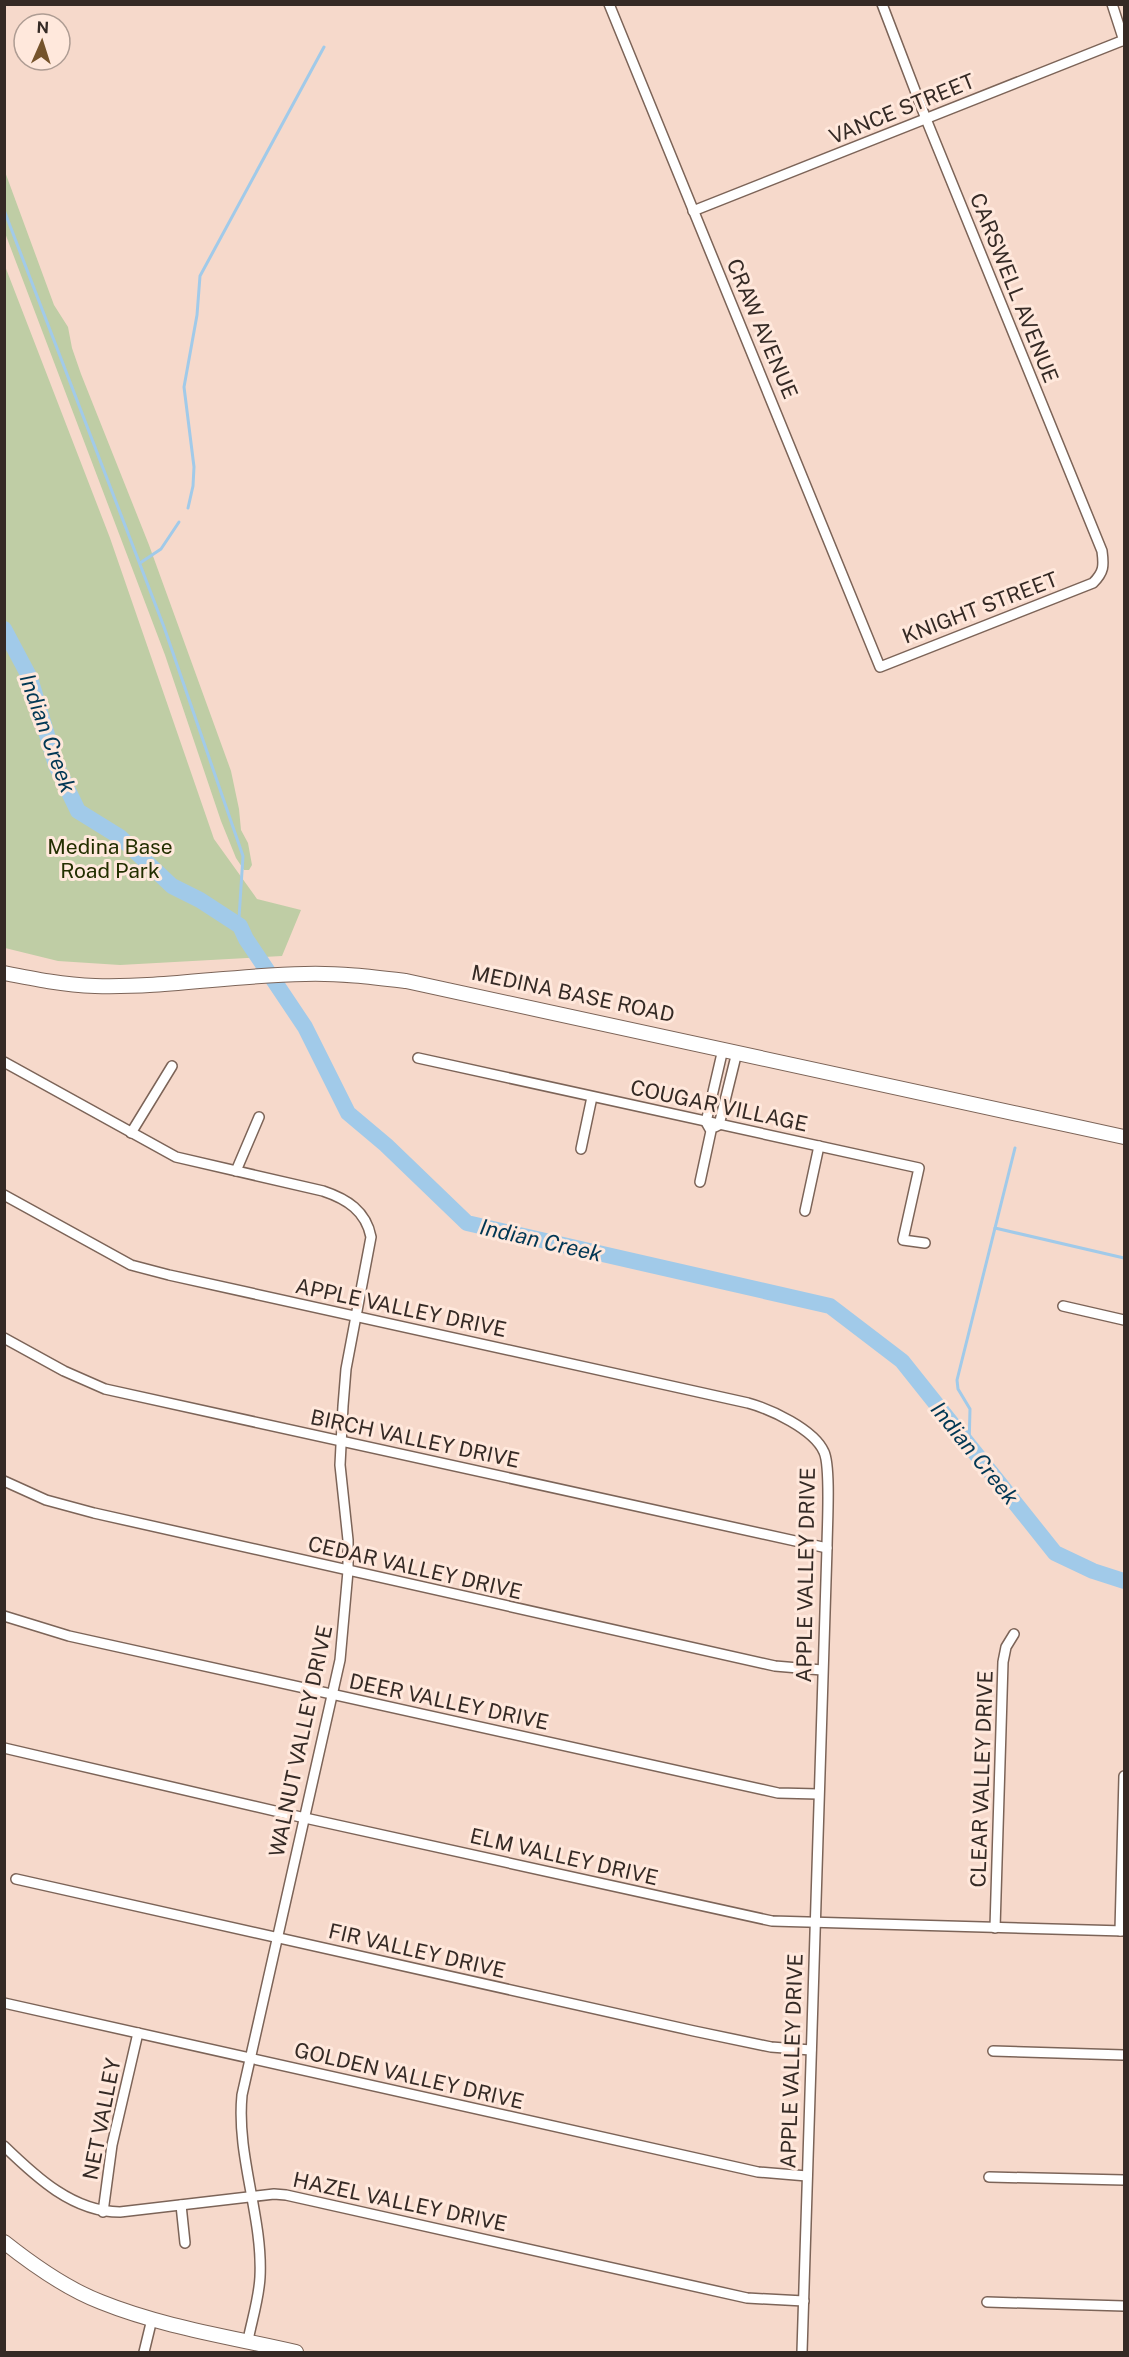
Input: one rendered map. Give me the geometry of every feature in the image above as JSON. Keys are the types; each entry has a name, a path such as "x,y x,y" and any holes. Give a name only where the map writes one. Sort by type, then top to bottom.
{"street":[{"name":"CRAW AVENUE","path":"609,4 880,667"},
{"name":"CARSWELL AVENUE","path":"882,4 926,119 1102,551 1104,571 1093,584"},
{"path":"1112,4 1124,41"},
{"name":"VANCE STREET","path":"693,211 1124,41"},
{"name":"KNIGHT STREET","path":"880,667 1093,584"},
{"name":"MEDINA BASE ROAD","path":"4,973 94,986 151,985 289,974 339,974 406,981 1125,1137"},
{"path":"700,1182 712,1126 723,1049"},
{"path":"712,1126 737,1052"},
{"name":"COUGAR VILLAGE","path":"418,1058 712,1126 919,1168 903,1240 925,1243"},
{"name":"WALNUT VALLEY DRIVE","path":"4,1062 176,1157 323,1191 352,1204 369,1225 371,1237 346,1369 341,1441 340,1465 348,1540 344,1633 241,2109 260,2278 248,2340"},
{"path":"131,1133 172,1066"},
{"path":"580,1149 592,1097"},
{"path":"236,1171 259,1117"},
{"path":"805,1211 819,1146"},
{"name":"APPLE VALLEY DRIVE","path":"4,1196 131,1265 769,1409 806,1433 825,1453 827,1548 802,2352"},
{"path":"1063,1306 1125,1320"},
{"name":"BIRCH VALLEY DRIVE","path":"4,1338 64,1371 105,1389 827,1548"},
{"name":"CEDAR VALLEY DRIVE","path":"4,1481 46,1500 94,1514 775,1666 822,1670"},
{"name":"DEER VALLEY DRIVE","path":"4,1616 69,1636 778,1793 818,1794"},
{"name":"CLEAR VALLEY DRIVE","path":"995,1928 1003,1662 1006,1647 1014,1634"},
{"name":"ELM VALLEY DRIVE","path":"4,1748 305,1818 735,1914 780,1922 1122,1931"},
{"path":"1122,1931 1125,1776"},
{"name":"FIR VALLEY DRIVE","path":"16,1879 745,2042 771,2047 811,2050"},
{"name":"GOLDEN VALLEY DRIVE","path":"4,2003 758,2172 807,2176"},
{"name":"NET VALLEY","path":"103,2212 112,2145 138,2033"},
{"path":"993,2051 1125,2055"},
{"name":"HAZEL VALLEY DRIVE","path":"4,2146 54,2189 80,2204 103,2212 252,2196 286,2195 747,2298 804,2301"},
{"path":"989,2177 1125,2180"},
{"path":"181,2205 185,2243"},
{"path":"4,2242 83,2294 100,2302 152,2319 296,2352"},
{"path":"987,2302 1125,2306"},
{"path":"144,2352 152,2319"}],"green space":[{"path":"4,169 54,305 68,327 81,374 149,545 231,771 241,830 248,843 252,865 249,870 244,870 236,858 221,821 165,655 5,233"},
{"name":"Medina Base Road Park","path":"5,266 110,538 214,839 257,899 301,910 282,956 120,965 58,961 5,948"}],"waterway":[{"path":"188,508 194,467 184,387 197,315 200,276 324,47"},
{"path":"4,210 164,627 243,856 240,926"},
{"path":"140,563 161,549 179,522"},
{"name":"Indian Creek","path":"4,629 30,678 56,765 78,811 120,837 172,886 200,900 240,926 246,939 305,1027 348,1113 386,1145 467,1223 830,1306 902,1361 1055,1553 1093,1571 1124,1581"},
{"path":"969,1448 970,1409 958,1389 957,1380 1015,1148"},
{"path":"995,1228 1124,1258"}]}
